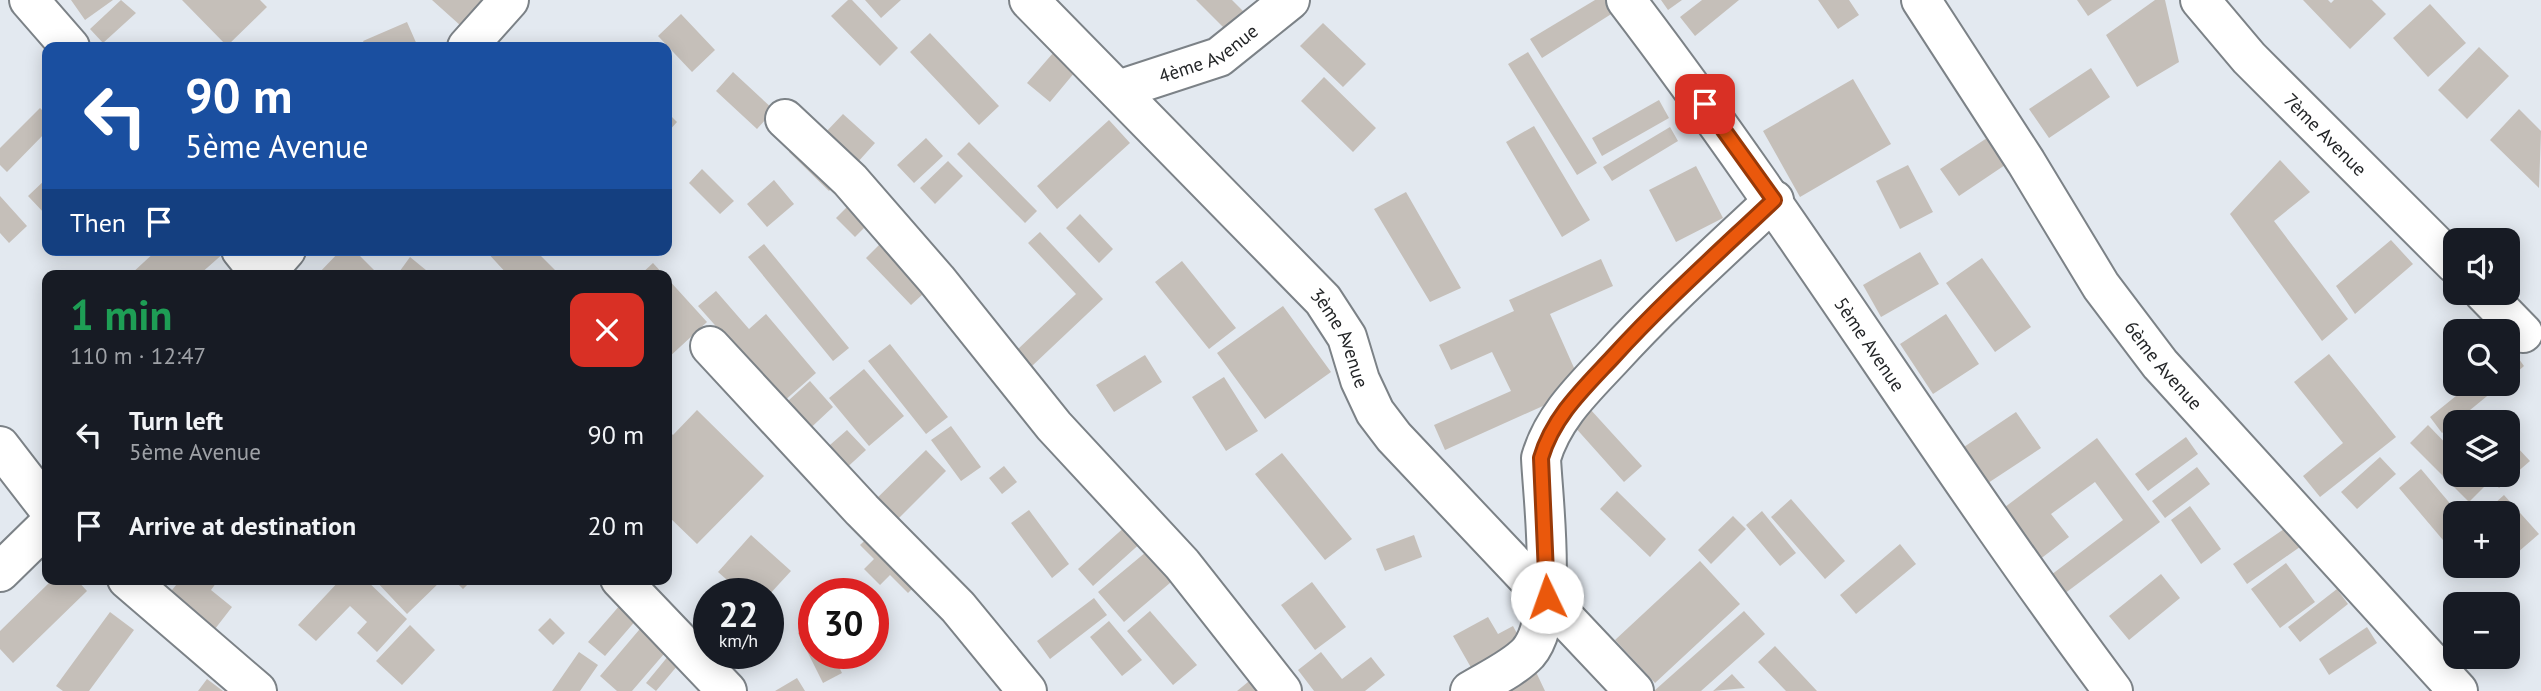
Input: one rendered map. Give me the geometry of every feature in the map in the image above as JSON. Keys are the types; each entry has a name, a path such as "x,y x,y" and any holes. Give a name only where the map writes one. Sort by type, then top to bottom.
{"street":[{"path":"29,0 66,42"},
{"path":"471,42 509,0"},
{"name":"3ème Avenue","path":"1029,0 1323,300 1346,337 1360,380 1382,421 1634,691"},
{"name":"4ème Avenue","path":"1118,90 1219,57 1290,0"},
{"name":"5ème Avenue","path":"1626,0 1774,200 1926,430 2113,691"},
{"name":"6ème Avenue","path":"1921,0 2026,162 2101,286 2160,364 2458,691"},
{"name":"7ème Avenue","path":"2200,0 2249,58 2443,252"},
{"path":"785,119 850,180 936,280 1054,426 1182,564 1282,691"},
{"path":"1470,691 1527,654 1534,644 1547,597 1541,458 1547,436 1563,412 1660,306 1774,200"},
{"path":"246,256 259,270"},
{"path":"268,270 280,256"},
{"path":"2496,305 2524,333"},
{"path":"710,346 862,510 958,607 1027,691"},
{"path":"0,446 42,501"},
{"path":"0,572 42,531"},
{"path":"134,585 257,691"},
{"path":"626,585 727,691"}],"building":[{"path":"71,0 113,0 85,20"},
{"path":"121,0 136,13 104,42 90,29"},
{"path":"182,0 260,0 267,7 231,42 223,42"},
{"path":"432,0 484,0 461,26"},
{"path":"848,0 852,0 898,48 880,66 831,16"},
{"path":"865,0 901,0 881,18"},
{"path":"1196,0 1232,0 1248,16 1230,34"},
{"path":"1595,0 1609,0 1616,11 1542,58 1530,39"},
{"path":"1661,0 1682,0 1668,10"},
{"path":"1702,0 1739,0 1695,36 1680,17"},
{"path":"1818,0 1849,0 1859,15 1838,29"},
{"path":"2077,0 2112,0 2088,16"},
{"path":"2155,0 2165,0 2179,62 2137,87 2106,35"},
{"path":"2303,0 2328,0 2331,3 2334,0 2372,0 2386,14 2350,49"},
{"path":"2430,4 2466,43 2428,77 2393,38"},
{"path":"681,14 715,50 692,72 672,51 672,42 664,42 658,36"},
{"path":"407,22 416,42 364,42"},
{"path":"1323,23 1366,64 1343,87 1300,46"},
{"path":"930,33 999,106 979,125 910,52"},
{"path":"2479,47 2509,76 2467,119 2438,90"},
{"path":"1528,52 1597,163 1577,175 1508,64"},
{"path":"1053,53 1075,72 1050,102 1027,83"},
{"path":"2091,68 2110,97 2049,138 2029,109"},
{"path":"733,72 774,110 757,129 716,91"},
{"path":"1324,77 1376,128 1353,152 1301,101"},
{"path":"1853,79 1891,144 1800,197 1763,131"},
{"path":"1659,100 1669,118 1602,156 1592,138"},
{"path":"40,108 42,110 42,136 7,172 0,165 0,148"},
{"path":"2519,109 2541,131 2539,188 2490,140"},
{"path":"843,114 875,143 857,163 825,133"},
{"path":"1109,120 1130,143 1057,209 1037,186"},
{"path":"1534,126 1590,220 1562,237 1506,142"},
{"path":"1670,127 1678,141 1612,181 1603,167"},
{"path":"1990,136 2008,163 1959,196 1940,169"},
{"path":"926,138 943,156 914,183 897,165"},
{"path":"800,140 840,179 829,191 789,152"},
{"path":"969,142 1037,211 1025,223 957,154"},
{"path":"2280,160 2310,192 2274,221 2348,319 2322,341 2230,214"},
{"path":"948,161 963,176 935,204 920,188"},
{"path":"1908,165 1933,212 1900,229 1876,181"},
{"path":"1696,166 1723,218 1676,242 1649,190"},
{"path":"702,169 734,201 720,214 689,183"},
{"path":"774,180 794,204 767,227 747,204"},
{"path":"42,183 42,211 28,196"},
{"path":"1406,192 1461,288 1430,302 1374,209"},
{"path":"0,196 27,226 9,243 0,233"},
{"path":"856,198 875,217 855,237 836,218"},
{"path":"1080,214 1113,249 1099,263 1066,228"},
{"path":"1040,232 1103,299 1032,366 1017,350 1076,294 1028,243"},
{"path":"888,236 934,284 911,305 866,258"},
{"path":"2391,240 2413,264 2355,314 2336,286"},
{"path":"764,244 849,348 833,361 748,257"},
{"path":"1920,252 1939,284 1881,317 1863,285"},
{"path":"151,256 220,256 205,270 135,270"},
{"path":"335,256 360,256 374,270 322,270"},
{"path":"491,256 541,256 555,270 503,270"},
{"path":"410,257 426,270 401,270"},
{"path":"1982,258 2031,327 1995,352 1946,283"},
{"path":"1601,259 1613,286 1550,314 1583,388 1445,450 1434,425 1511,391 1492,352 1451,370 1439,345 1514,311 1509,300"},
{"path":"1182,261 1236,328 1209,349 1155,282"},
{"path":"653,263 659,270 645,270"},
{"path":"672,284 707,322 672,354"},
{"path":"716,291 749,329 766,314 816,373 783,402 698,306"},
{"path":"1283,306 1331,372 1265,419 1217,353"},
{"path":"1946,314 1979,364 1933,394 1900,344"},
{"path":"890,344 948,417 926,434 868,361"},
{"path":"2329,354 2396,437 2320,497 2303,476 2343,443 2294,382"},
{"path":"1145,355 1162,382 1114,412 1096,385"},
{"path":"864,369 904,416 869,446 829,398"},
{"path":"1224,377 1258,431 1226,451 1192,397"},
{"path":"810,381 833,407 802,436 778,410"},
{"path":"2456,396 2487,396 2470,410 2443,410 2442,433 2430,417"},
{"path":"1590,409 1642,466 1624,482 1573,425"},
{"path":"697,410 764,476 697,544 672,520 673,435"},
{"path":"2016,412 2041,448 1982,487 1958,451"},
{"path":"2428,425 2443,441 2443,476 2410,443"},
{"path":"951,426 981,467 961,481 931,440"},
{"path":"847,430 866,450 841,473 822,452"},
{"path":"2186,437 2198,454 2148,491 2135,474"},
{"path":"2097,438 2160,522 2064,594 2051,575 2123,520 2095,482 2051,514 2069,537 2039,560 2001,510"},
{"path":"926,450 946,471 890,527 869,506"},
{"path":"2520,450 2530,461 2520,470"},
{"path":"1282,453 1352,539 1325,560 1255,474"},
{"path":"2380,457 2396,474 2357,509 2341,492"},
{"path":"1004,466 1017,482 1002,494 989,478"},
{"path":"2197,467 2210,484 2165,518 2152,501"},
{"path":"2421,469 2448,501 2443,501 2443,540 2399,488"},
{"path":"2454,487 2484,487 2470,501"},
{"path":"1617,491 1666,539 1650,557 1600,509"},
{"path":"2504,495 2509,501 2497,501"},
{"path":"1791,499 1845,561 1825,579 1771,517"},
{"path":"2190,506 2221,549 2201,564 2171,520"},
{"path":"1029,510 1069,564 1052,578 1011,523"},
{"path":"1762,511 1796,553 1780,566 1746,525"},
{"path":"2520,513 2539,534 2520,550"},
{"path":"1733,516 1746,529 1711,564 1698,550"},
{"path":"2294,522 2307,542 2247,584 2233,564"},
{"path":"1128,524 1144,540 1093,586 1078,569"},
{"path":"877,529 925,576 908,593 890,575 887,578 873,578 864,569 874,559 860,545"},
{"path":"751,535 791,571 784,579 725,578 718,572"},
{"path":"1414,535 1422,557 1385,571 1376,549"},
{"path":"1900,544 1916,564 1856,614 1840,595"},
{"path":"1152,547 1177,577 1124,622 1098,592"},
{"path":"1700,561 1740,604 1655,683 1615,640"},
{"path":"2286,563 2315,602 2280,628 2251,589"},
{"path":"2161,574 2180,598 2129,640 2109,616"},
{"path":"1312,582 1346,627 1315,650 1281,605"},
{"path":"47,585 82,585 87,591 13,663 0,649 0,631"},
{"path":"176,585 215,585 211,590 232,607 208,638 163,601"},
{"path":"335,585 371,585 407,619 377,652 357,633 367,622 350,606 316,641 298,625"},
{"path":"380,585 437,585 407,614"},
{"path":"2337,589 2348,604 2300,642 2288,627"},
{"path":"627,597 644,611 605,656 588,642"},
{"path":"1094,598 1107,615 1050,659 1037,641"},
{"path":"1150,611 1197,665 1173,685 1127,631"},
{"path":"1744,611 1765,634 1701,691 1654,691"},
{"path":"110,612 134,630 89,691 63,691 56,686"},
{"path":"650,617 676,640 632,691 617,691 600,676"},
{"path":"1488,617 1498,634 1513,626 1526,650 1477,678 1453,636"},
{"path":"550,618 565,633 553,645 538,630"},
{"path":"1109,621 1142,660 1122,676 1090,637"},
{"path":"410,625 435,650 402,685 376,661"},
{"path":"2367,627 2377,643 2329,675 2319,659"},
{"path":"679,643 689,652 656,691 646,683"},
{"path":"1775,646 1817,691 1786,691 1758,662"},
{"path":"579,652 598,665 580,691 552,691"},
{"path":"1321,652 1342,679 1371,657 1385,675 1365,691 1314,691 1298,670"},
{"path":"816,669 840,669 842,673 823,683"},
{"path":"1536,672 1545,691 1498,691"},
{"path":"1259,673 1274,691 1237,691"},
{"path":"1732,674 1745,688 1713,691"},
{"path":"797,678 805,691 775,691"},
{"path":"207,679 223,691 198,691"}],"route":[{"path":"1547,597 1541,458 1547,436 1563,412 1660,306 1774,200 1705,104"}]}
